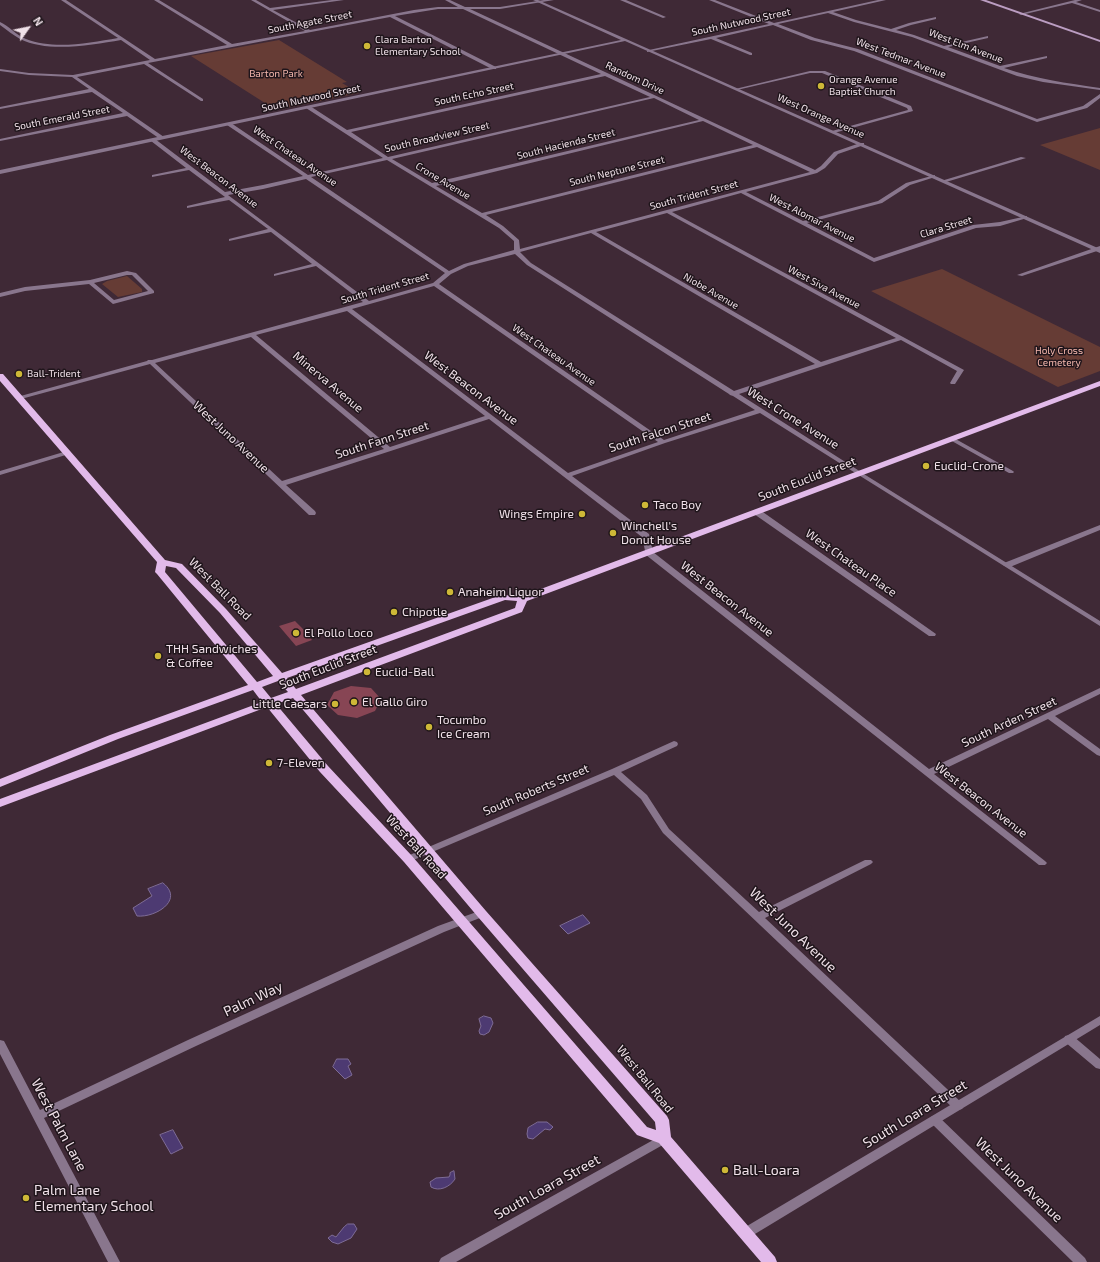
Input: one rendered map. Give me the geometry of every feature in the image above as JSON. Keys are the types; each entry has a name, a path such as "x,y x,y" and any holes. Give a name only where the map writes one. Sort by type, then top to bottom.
{"main road":[{"path":"982,0 1100,41"},
{"name":"West Ball Road","path":"0,376 162,562 179,566 220,607 295,693 482,914 662,1120 664,1139"},
{"name":"South Euclid Street","path":"0,783 108,739 504,597 523,599 1100,383"},
{"name":"West Ball Road","path":"162,562 160,572 268,703 339,786 408,859 642,1130 664,1139 770,1262"},
{"name":"South Euclid Street","path":"0,803 519,610 523,599"}],"street":[{"path":"63,0 153,60"},
{"path":"156,0 231,46"},
{"path":"253,0 309,31"},
{"path":"269,9 342,0"},
{"name":"Random Drive","path":"447,0 814,172"},
{"name":"South Agate Street","path":"0,70 29,74 73,76 438,8 500,8 537,1 552,0"},
{"path":"622,0 664,17"},
{"name":"West Tedmar Avenue","path":"711,0 813,39 856,50 1037,121 1085,107 1100,95"},
{"name":"South Nutwood Street","path":"649,51 884,0"},
{"path":"1066,0 1100,11"},
{"path":"1021,14 1080,0"},
{"name":"West Orange Avenue","path":"537,1 1099,249"},
{"name":"West Elm Avenue","path":"828,12 855,21 913,36 1019,75 1043,81 1100,89"},
{"path":"390,16 494,68"},
{"path":"893,30 935,18"},
{"path":"0,22 23,39 40,43 63,46 122,40"},
{"path":"711,37 750,54"},
{"path":"944,47 987,37"},
{"name":"South Nutwood Street","path":"0,172 625,40"},
{"path":"999,68 1045,58"},
{"path":"144,62 201,100"},
{"path":"737,89 810,72 823,72 909,107 911,111 834,132"},
{"name":"South Echo Street","path":"346,132 606,74"},
{"path":"73,76 162,138"},
{"path":"0,108 93,90"},
{"name":"South Broadview Street","path":"223,194 308,177 654,96"},
{"name":"Crone Avenue","path":"308,107 387,158 501,227 517,241 517,252"},
{"name":"South Emerald Street","path":"0,140 127,114"},
{"name":"South Hacienda Street","path":"432,185 703,120"},
{"name":"West Chateau Avenue","path":"229,124 449,273"},
{"name":"West Beacon Avenue","path":"153,140 368,303"},
{"name":"South Trident Street","path":"19,398 434,284 449,273 466,265 814,172 823,167 836,153 862,144"},
{"name":"South Neptune Street","path":"481,215 757,145"},
{"path":"944,181 1023,158"},
{"path":"154,176 191,168"},
{"path":"803,223 880,202 908,184 933,176"},
{"name":"West Alomar Avenue","path":"742,192 874,260"},
{"path":"189,208 230,198"},
{"name":"West Siva Avenue","path":"666,212 961,370 953,383"},
{"name":"Clara Street","path":"874,260 975,226 1000,224 1025,217"},
{"path":"231,240 272,230"},
{"name":"Niobe Avenue","path":"592,232 821,365"},
{"path":"1020,275 1099,249"},
{"name":"West Crone Avenue","path":"517,252 529,264 732,394 1100,624"},
{"path":"276,275 317,264"},
{"path":"0,295 29,288 90,282 129,273 134,274 152,292 115,302 90,282"},
{"name":"West Chateau Avenue","path":"434,284 663,442"},
{"name":"West Beacon Avenue","path":"346,308 646,536 649,553 1042,863"},
{"name":"Minerva Avenue","path":"251,334 389,449"},
{"path":"732,394 901,338"},
{"name":"West Juno Avenue","path":"150,361 312,513"},
{"name":"South Falcon Street","path":"567,476 663,442 760,411"},
{"name":"South Fann Street","path":"281,484 490,417"},
{"path":"952,438 1011,472"},
{"path":"0,473 67,453"},
{"name":"West Chateau Place","path":"757,512 932,634"},
{"path":"1006,565 1099,528"},
{"name":"South Arden Street","path":"928,774 1100,692"},
{"path":"1049,716 1100,753"},
{"name":"South Roberts Street","path":"408,859 615,771 674,744"},
{"name":"West Juno Avenue","path":"615,771 644,797 666,831 958,1106"},
{"path":"758,917 868,862"},
{"name":"Palm Way","path":"37,1116 192,1042 441,929 482,914"},
{"name":"South Loara Street","path":"746,1233 1100,1020"},
{"path":"1069,1039 1100,1065"},
{"name":"West Palm Lane","path":"0,1044 114,1262"},
{"name":"West Juno Avenue","path":"935,1120 1081,1262"},
{"name":"South Loara Street","path":"445,1262 664,1139"}],"green space":[{"name":"Barton Park","path":"279,40 347,82 342,83 359,93 276,110 191,56"},
{"path":"1100,128 1100,170 1040,145"},
{"name":"Holy Cross Cemetery","path":"942,269 1100,347 1100,371 1058,387 871,291"},
{"path":"127,276 142,289 142,292 118,297 102,284 107,281"}],"shaded area":[{"path":"163,883 169,889 171,896 165,907 152,914 137,916 133,908 152,896 148,889"},
{"path":"583,915 590,923 568,934 560,926"},
{"path":"484,1016 491,1018 493,1023 489,1032 484,1035 480,1034 479,1031 481,1026 479,1019"},
{"path":"337,1059 348,1059 351,1064 348,1066 352,1075 345,1079 333,1067"},
{"path":"538,1122 547,1122 553,1127 550,1130 545,1129 533,1139 528,1138 528,1128"},
{"path":"173,1130 183,1148 171,1154 160,1135"},
{"path":"454,1171 455,1179 450,1184 441,1189 431,1187 430,1182 436,1178 449,1177 450,1173"},
{"path":"348,1224 354,1224 357,1229 351,1238 338,1244 332,1242 328,1238 332,1235 336,1237"}],"building":[{"name":"El Pollo Loco","path":"295,621 312,640 296,646 279,626"},
{"name":"El Gallo Giro","path":"351,686 371,688 381,699 375,711 357,718 338,715 327,705 334,692"}],"place":[{"name":"Clara Barton Elementary School","path":"367,46"},
{"name":"Orange Avenue Baptist Church","path":"821,86"},
{"name":"Ball-Trident","path":"19,374"},
{"name":"Euclid-Crone","path":"926,466"},
{"name":"Taco Boy","path":"645,505"},
{"name":"Wings Empire","path":"582,514"},
{"name":"Winchell's Donut House","path":"613,533"},
{"name":"Anaheim Liquor","path":"450,592"},
{"name":"Chipotle","path":"394,612"},
{"name":"El Pollo Loco","path":"296,633"},
{"name":"THH Sandwiches & Coffee","path":"158,656"},
{"name":"Euclid-Ball","path":"367,672"},
{"name":"El Gallo Giro","path":"354,702"},
{"name":"Little Caesars","path":"335,704"},
{"name":"Tocumbo Ice Cream","path":"429,727"},
{"name":"7-Eleven","path":"269,763"},
{"name":"Ball-Loara","path":"725,1170"},
{"name":"Palm Lane Elementary School","path":"26,1198"}]}
